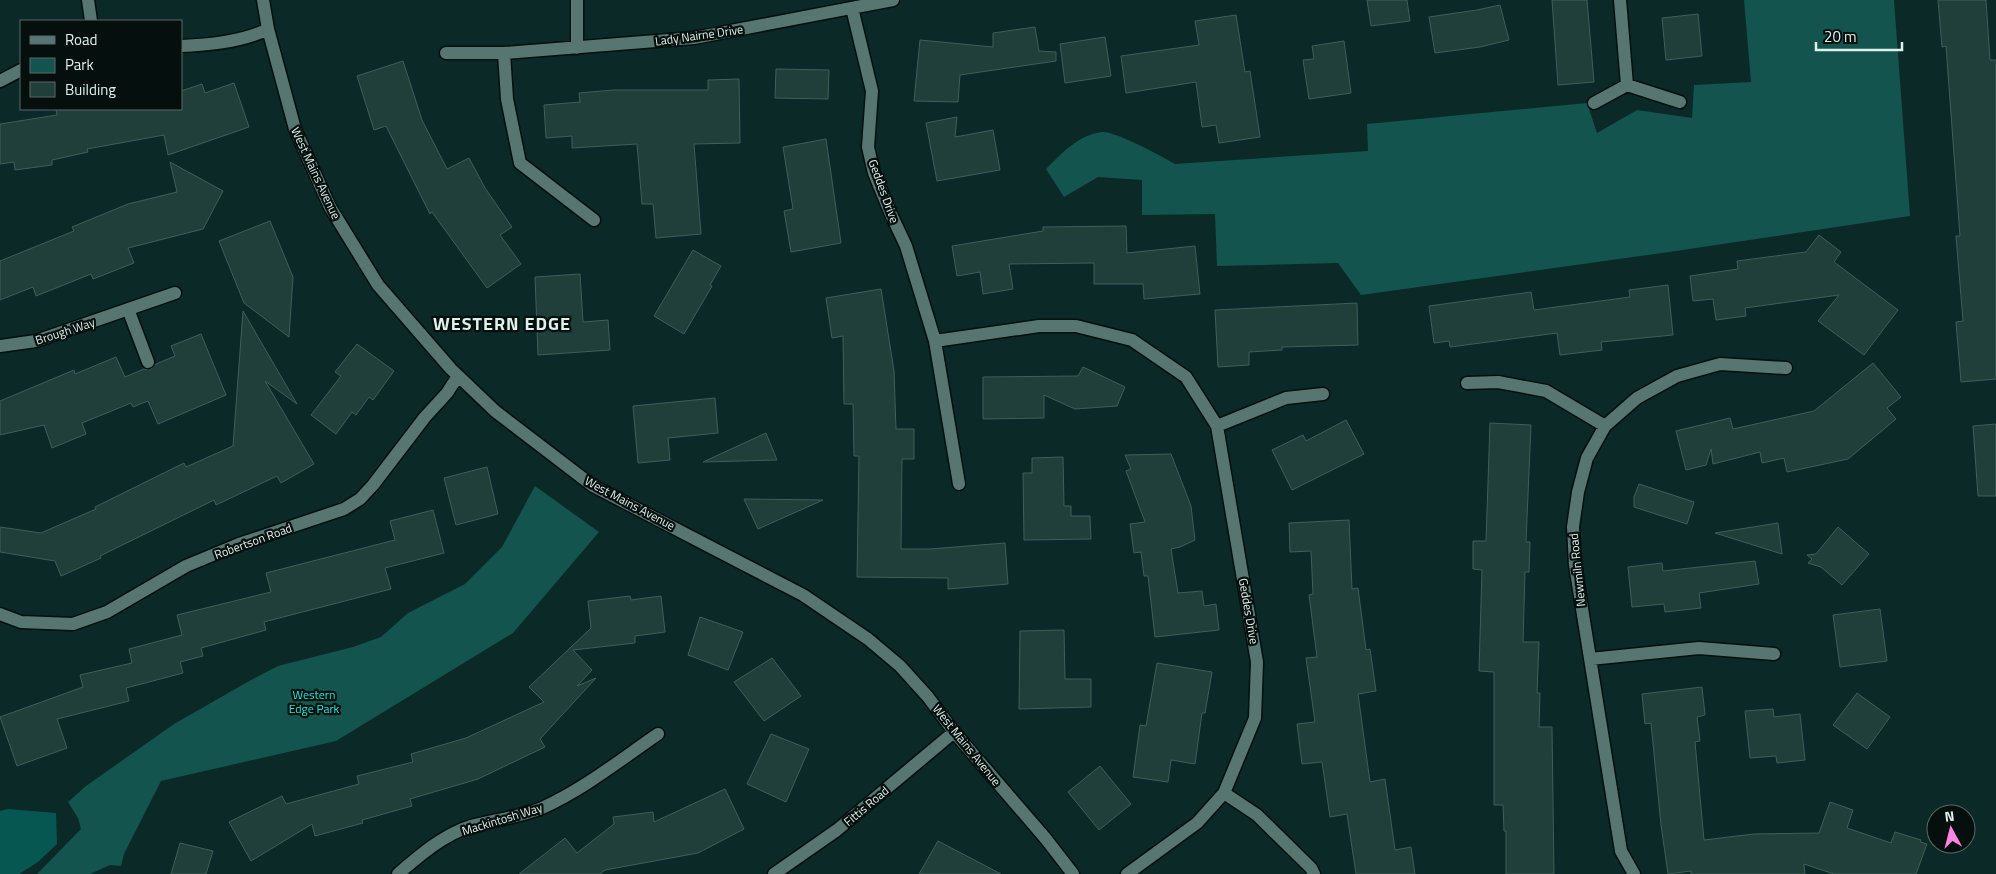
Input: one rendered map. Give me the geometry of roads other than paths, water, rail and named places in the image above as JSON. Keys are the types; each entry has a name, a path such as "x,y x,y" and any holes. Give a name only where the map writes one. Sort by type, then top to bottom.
{"street":[{"path":"88,0 91,20"},
{"name":"West Mains Avenue","path":"263,0 268,29 294,127 330,208 378,285 458,376 495,411 593,486 803,595 861,634 900,666 928,697 954,732 1046,839 1073,874"},
{"path":"577,0 577,48"},
{"name":"Lady Nairne Drive","path":"446,53 504,53 694,38 893,0"},
{"path":"1620,0 1627,86"},
{"name":"Geddes Drive","path":"852,8 872,90 868,147 874,173 906,246 935,341 959,484"},
{"path":"182,46 201,46 256,35 268,29"},
{"path":"504,53 506,99 520,163 594,220"},
{"path":"0,81 20,71"},
{"path":"1594,103 1627,86 1680,102"},
{"name":"Brough Way","path":"0,346 36,341 175,293"},
{"path":"128,309 148,362"},
{"name":"Geddes Drive","path":"935,341 1039,326 1076,326 1132,340 1186,377 1217,426 1257,662 1255,718 1224,793 1197,823 1128,874"},
{"name":"Newmiln Road","path":"1634,874 1621,851 1575,565 1573,527 1578,492 1587,458 1605,426 1637,398 1677,376 1720,364 1786,368"},
{"name":"Robertson Road","path":"0,614 21,622 73,624 107,612 186,566 239,544 344,509 360,499 373,485 458,376"},
{"path":"1467,383 1498,382 1546,391 1605,426"},
{"path":"1217,426 1286,398 1323,394"},
{"path":"1590,659 1699,648 1774,654"},
{"name":"Fittis Road","path":"774,874 837,830 954,732"},
{"name":"Mackintosh Way","path":"398,874 423,852 448,836 469,827 540,809 583,787 658,734"},
{"path":"1224,793 1257,815 1312,868 1314,874"}],"district":[{"name":"WESTERN EDGE","path":"502,323"}],"park label":[{"name":"Western Edge Park","path":"314,701"}]}
